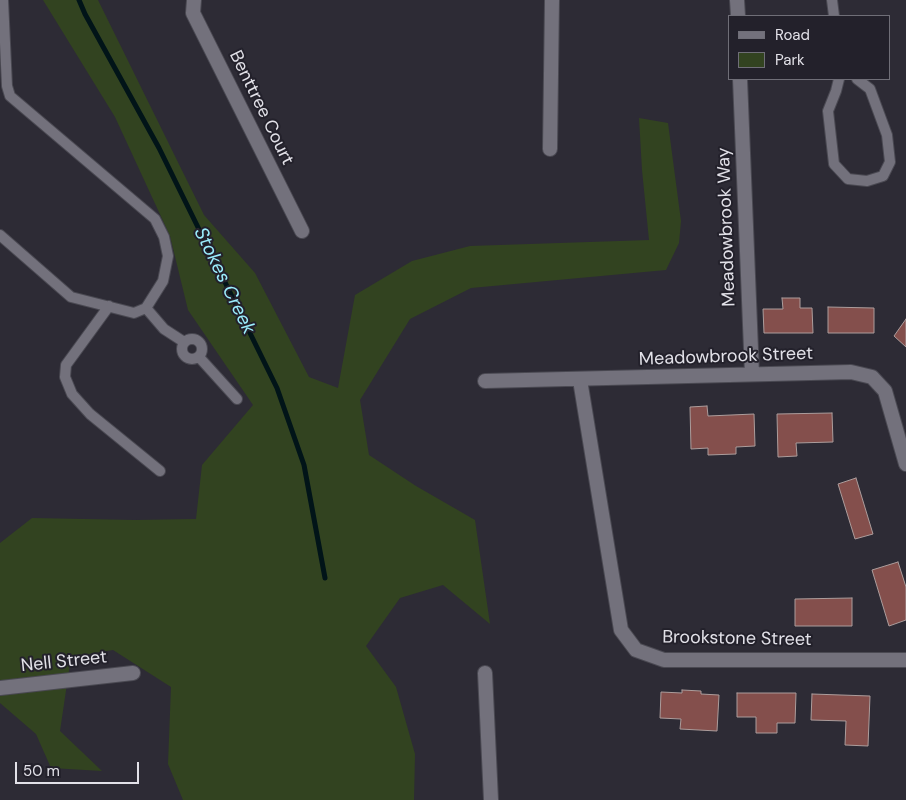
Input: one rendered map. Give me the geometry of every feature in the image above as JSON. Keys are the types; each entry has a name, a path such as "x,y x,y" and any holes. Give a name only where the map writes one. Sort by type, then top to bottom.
{"street":[{"name":"Benttree Court","path":"194,0 194,13 302,231"},
{"path":"550,149 552,0"},
{"path":"737,0 738,15"},
{"name":"Meadowbrook Way","path":"740,80 752,374"},
{"name":"Meadowbrook Street","path":"485,381 851,372 872,377 885,391 906,464"},
{"name":"Brookstone Street","path":"580,380 621,630 636,650 664,660 906,660"},
{"name":"Nell Street","path":"0,688 133,673"},
{"path":"486,673 490,800"}],"lane":[{"path":"0,236 71,297 134,313 146,308 163,281 168,256 164,237 155,219 10,96 7,86 3,0"},
{"path":"832,0 834,15"},
{"path":"839,80 828,111 834,164 848,179 867,181 884,176 890,162 887,135 870,89 858,80"},
{"path":"109,306 66,365 65,377 72,394 90,414 160,471"},
{"path":"146,308 164,329 184,342"},
{"path":"192,338 199,341 202,349 199,357 189,359 184,355 182,349 186,340 192,338"},
{"path":"199,357 237,399"}],"green space":[{"path":"43,0 98,0 204,215 255,273 309,377 338,388 355,295 412,261 470,246 649,240 639,118 668,123 681,221 679,243 666,270 471,288 410,319 360,400 369,455 416,486 475,520 490,624 443,585 400,598 366,646 396,687 415,754 414,800 183,800 168,764 171,687 113,650 71,657 60,731 102,771 51,768 36,734 0,703 0,543 32,518 196,519 202,465 253,405 188,310 170,236 115,117"}],"building":[{"path":"782,298 800,298 800,308 812,308 813,333 764,333 763,309 783,309"},
{"path":"828,307 874,308 874,333 828,333"},
{"path":"906,319 906,347 894,336"},
{"path":"707,406 708,416 754,414 755,446 736,447 736,454 708,455 708,448 691,449 690,407"},
{"path":"832,413 833,442 796,443 797,456 778,457 777,414"},
{"path":"856,478 873,534 855,539 838,484"},
{"path":"898,562 906,587 906,620 889,626 872,570"},
{"path":"852,598 852,626 795,626 795,599"},
{"path":"682,690 701,691 701,694 719,695 717,731 680,729 681,719 660,718 661,692 682,693"},
{"path":"737,693 796,693 795,723 777,723 777,733 756,733 756,717 737,717"},
{"path":"812,694 870,696 868,746 845,745 846,721 811,720"}],"waterway":[{"name":"Stokes Creek","path":"79,0 159,148 277,388 304,465 325,578"}]}
